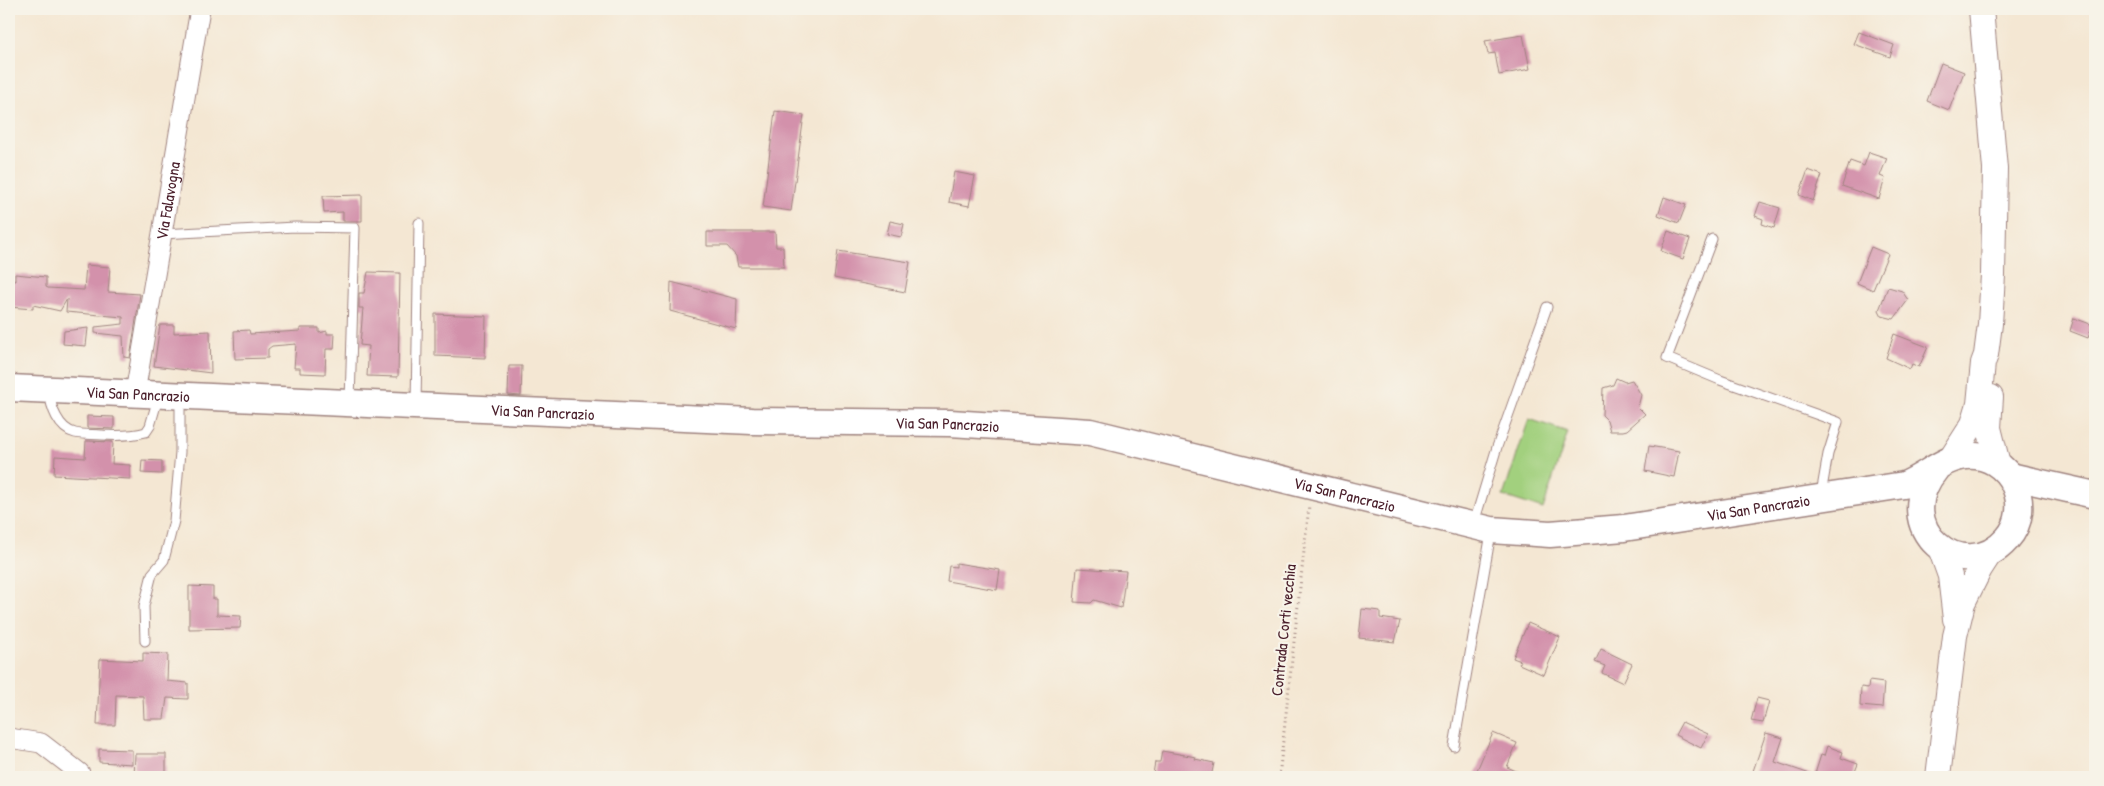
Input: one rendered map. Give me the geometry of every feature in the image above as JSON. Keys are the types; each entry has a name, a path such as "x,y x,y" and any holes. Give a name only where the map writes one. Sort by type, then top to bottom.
{"main road":[{"name":"Via San Pancrazio","path":"9,388 752,421 950,423 1090,432 1482,528 1550,534 1624,528 1904,485 1943,464"},
{"path":"1934,540 1922,524 1919,509 1921,494 1926,480 1943,464 1966,456 1983,457 2004,470 2087,493"},
{"path":"1871,490 1894,503 1934,540 1965,557 1979,556 1991,552 2002,545 2018,523 2020,509 2016,486 2004,470"},
{"path":"2020,509 2051,494 2087,493"}],"street":[{"name":"Via Falavogna","path":"158,394 162,234 200,9"},
{"path":"1943,464 1973,424 1979,404 1983,363 1986,355 1993,275 1995,169 1981,9"},
{"path":"1986,355 1990,359 1994,380 1989,428 2004,470"},
{"path":"1934,540 1950,576 1955,636"},
{"path":"1938,777 1955,636 1963,603 1991,552"},
{"path":"9,738 41,743 80,772"}],"lane":[{"path":"416,405 419,223"},
{"path":"162,234 295,227 355,228 350,402"},
{"path":"1712,240 1667,358 1720,380 1838,422 1828,454 1820,497"},
{"path":"1454,746 1482,528 1497,446 1547,307"},
{"path":"48,389 50,403 56,417 64,427 74,433 129,436 146,432 150,426 158,394"},
{"path":"145,641 144,606 152,574 164,560 174,520 180,452 158,394"}],"path":[{"name":"Contrada Corti vecchia","path":"1279,777 1309,510 1309,486"}],"green space":[{"path":"1529,419 1568,432 1543,509 1503,496"}],"building":[{"path":"1859,32 1894,45 1890,57 1854,44"},
{"path":"1523,35 1530,69 1499,75 1495,53 1488,54 1485,41"},
{"path":"1941,63 1964,72 1949,110 1927,101"},
{"path":"775,111 804,115 791,211 763,207"},
{"path":"1869,152 1887,158 1880,176 1885,178 1879,199 1842,186 1850,161 1864,166"},
{"path":"1808,170 1822,175 1813,201 1799,195"},
{"path":"954,172 975,176 969,206 949,202"},
{"path":"362,195 362,221 343,221 343,212 324,213 323,196"},
{"path":"1664,197 1686,205 1679,223 1658,215"},
{"path":"1760,202 1780,208 1774,228 1762,224 1763,219 1755,216"},
{"path":"890,221 904,224 901,237 887,234"},
{"path":"1668,231 1690,239 1683,259 1661,251"},
{"path":"707,232 775,232 776,247 783,247 784,267 738,267 736,256 727,246 707,246"},
{"path":"1871,247 1888,254 1873,290 1857,283"},
{"path":"838,251 910,262 905,292 834,278"},
{"path":"86,265 110,267 108,292 140,294 130,358 124,357 123,336 95,333 95,327 123,324 123,317 66,312 67,299 60,311 33,305 33,309 9,307 9,280 15,281 15,274 46,277 46,287 48,288 84,290"},
{"path":"368,272 400,273 398,377 367,376 369,346 360,345 363,308 359,308 359,293 364,293"},
{"path":"671,282 737,299 736,329 670,311"},
{"path":"1888,287 1902,291 1908,300 1894,319 1882,316 1879,310"},
{"path":"435,314 486,316 485,358 435,356"},
{"path":"2074,318 2093,325 2088,338 2070,331"},
{"path":"160,325 174,325 174,333 210,331 211,373 154,366"},
{"path":"88,328 86,346 63,344 64,331"},
{"path":"300,328 319,328 319,333 327,331 327,334 335,334 334,349 326,349 325,374 300,373 300,368 294,368 296,344 272,346 268,349 268,358 235,359 234,331 249,330 250,334 300,331"},
{"path":"1894,334 1928,347 1919,367 1912,364 1910,369 1886,358"},
{"path":"509,366 522,366 521,396 508,395"},
{"path":"1616,378 1625,382 1632,380 1641,395 1638,407 1645,414 1627,430 1623,431 1610,431 1607,420 1602,415 1603,388 1613,385"},
{"path":"87,416 114,417 114,429 87,428"},
{"path":"86,441 113,442 112,464 130,465 130,479 54,475 55,456 85,458"},
{"path":"1649,446 1679,451 1674,477 1645,471"},
{"path":"142,460 162,461 162,474 141,473"},
{"path":"956,563 1000,570 997,590 947,581 949,566 956,567"},
{"path":"1077,568 1126,571 1121,608 1094,600 1091,603 1074,602"},
{"path":"189,586 213,587 213,599 217,599 217,615 241,616 240,628 189,629"},
{"path":"1362,609 1380,611 1380,618 1400,621 1395,642 1359,638"},
{"path":"1528,623 1560,637 1544,675 1519,664 1521,661 1513,658"},
{"path":"1601,649 1632,664 1623,683 1602,673 1605,666 1595,662"},
{"path":"143,653 168,654 167,681 188,683 188,699 167,698 164,719 144,719 143,696 116,695 115,725 97,725 100,659 143,661"},
{"path":"1869,681 1884,683 1882,708 1860,706 1861,687 1868,688"},
{"path":"1757,698 1769,701 1763,723 1751,721"},
{"path":"1682,722 1708,734 1701,748 1675,735"},
{"path":"1493,733 1517,743 1507,767 1530,777 1474,777"},
{"path":"1766,733 1783,738 1775,762 1813,775 1813,777 1751,777"},
{"path":"1827,746 1843,752 1841,758 1858,764 1853,777 1814,777 1821,755 1824,756"},
{"path":"99,749 132,750 132,764 99,762"},
{"path":"1162,751 1196,757 1195,759 1214,763 1211,777 1172,777 1153,774 1155,762 1160,762"},
{"path":"135,754 166,754 166,777 134,777"}]}
